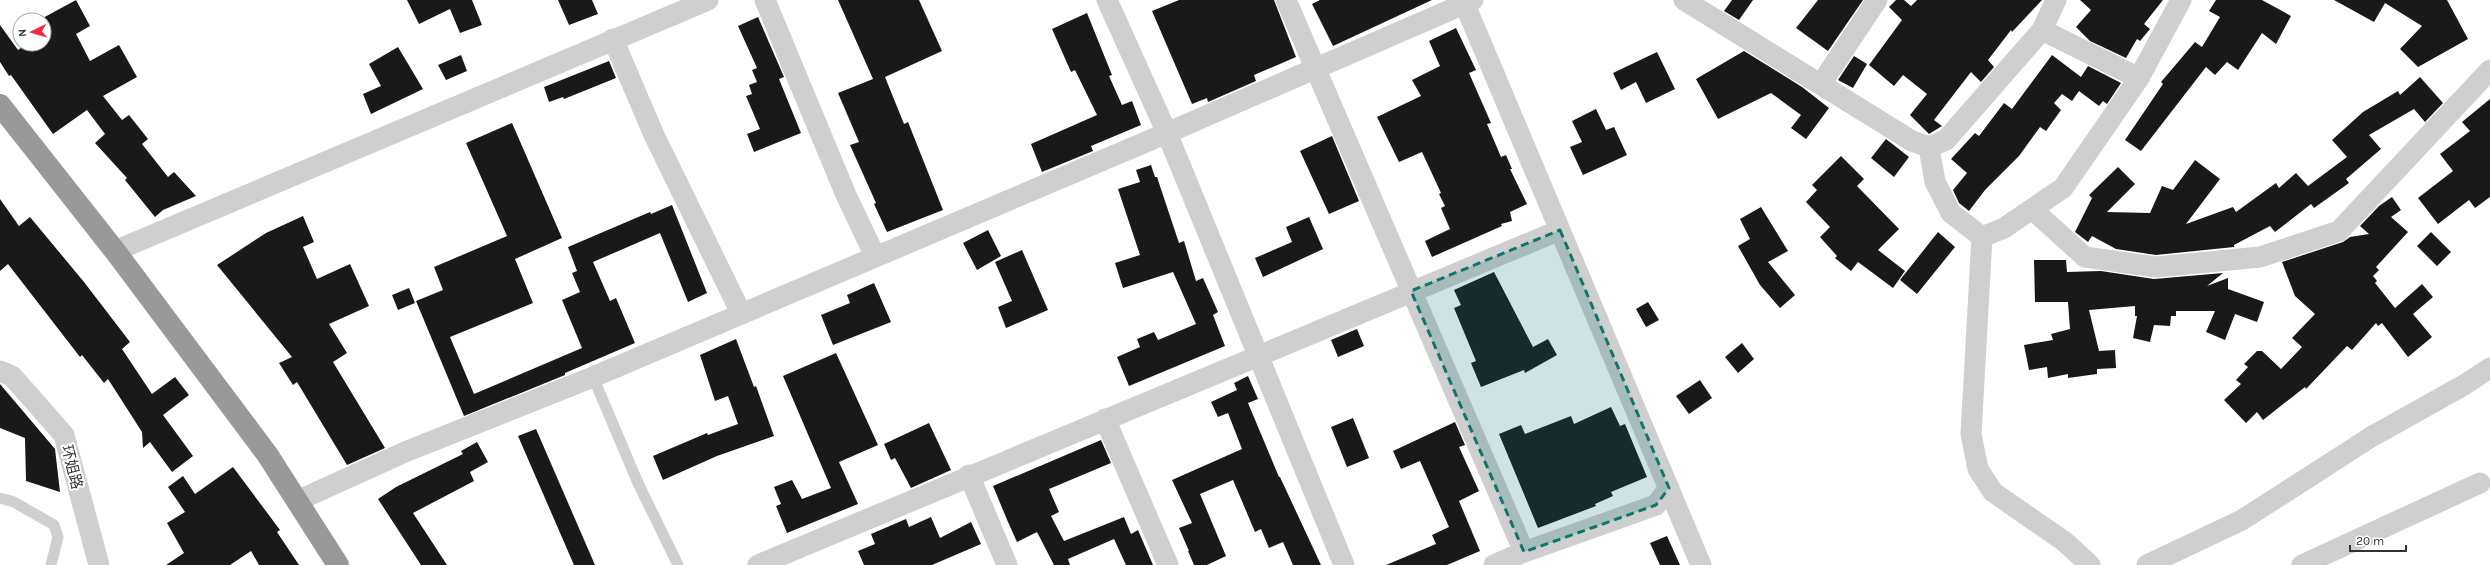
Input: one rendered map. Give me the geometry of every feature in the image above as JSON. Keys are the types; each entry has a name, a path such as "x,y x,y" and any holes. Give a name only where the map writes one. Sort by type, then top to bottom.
{"highway":[{"path":"0,105 115,251 267,454 338,565"}],"street":[{"path":"115,251 708,0"},
{"path":"765,0 846,195 875,256"},
{"path":"1107,0 1167,133 1344,565"},
{"path":"1286,0 1524,552"},
{"path":"1684,0 1912,141 1929,147 1946,140 2042,30 2056,0"},
{"path":"1821,84 1877,0"},
{"path":"1982,237 2004,228 2033,210 2063,188 2138,78 2182,0"},
{"path":"297,501 405,452 593,377 1167,133 1316,69 1467,1 1560,230 1701,565"},
{"path":"2042,30 2138,78"},
{"path":"613,39 654,135 741,313"},
{"path":"2033,210 2085,257 2156,267 2260,257 2339,231 2490,70"},
{"path":"1929,147 1935,182 1951,213 1982,237"},
{"path":"758,565 1105,418 1560,230"},
{"path":"1982,237 1972,434 1978,469 1993,492 2065,542 2090,565"},
{"path":"2147,565 2242,520 2371,437 2464,385 2490,368"},
{"name":"环姐路","path":"0,371 12,376 64,435 98,565"},
{"path":"1105,418 1168,565"},
{"path":"970,475 1006,565"},
{"path":"2302,565 2480,483"},
{"path":"1494,565 1524,552 1656,505 1669,488"}],"lane":[{"path":"593,377 638,483 678,565"},
{"path":"0,498 14,502 54,525 58,537 51,565"}],"highlighted area":[{"path":"1560,230 1669,488 1656,505 1524,552 1411,291"}],"building":[{"path":"76,0 90,26 76,34 90,61 119,45 137,77 103,96 122,120 129,115 148,139 142,144 168,177 174,172 196,196 163,210 155,217 125,180 127,178 95,143 105,134 87,110 53,134 0,62 0,25 12,42 12,52 52,52 52,13"},
{"path":"407,0 472,0 482,25 460,33 450,9 419,24"},
{"path":"558,0 592,0 598,14 569,25"},
{"path":"838,0 919,0 942,51 885,77 904,124 908,122 943,210 887,232 874,204 876,203 850,145 859,142 838,93 873,79"},
{"path":"1179,0 1274,0 1296,57 1254,75 1256,81 1208,102 1207,98 1192,104 1152,11"},
{"path":"1320,0 1432,0 1333,46 1312,4"},
{"path":"1732,0 1753,0 1739,20 1724,11"},
{"path":"1818,0 1863,0 1828,51 1796,28"},
{"path":"1896,0 1904,0 1911,6 1917,0 2042,0 2012,32 2011,30 1988,60 1994,67 1981,82 1971,72 1934,120 1942,126 1929,134 1910,115 1927,94 1903,75 1894,86 1869,65 1902,20 1889,7"},
{"path":"2080,0 2163,0 2144,24 2150,29 2140,41 2137,39 2126,58 2090,41 2076,27 2091,10"},
{"path":"2216,0 2262,0 2291,16 2276,44 2262,33 2238,70 2227,62 2215,75 2206,67 2141,151 2125,140 2163,84 2161,82 2195,42 2202,47 2220,17 2209,11"},
{"path":"2334,0 2447,0 2468,39 2418,67 2400,49 2422,26 2385,3 2374,22"},
{"path":"1087,13 1112,75 1109,76 1122,105 1132,101 1141,125 1091,146 1093,151 1042,172 1031,144 1097,115 1075,70 1071,72 1052,29"},
{"path":"758,17 784,77 779,79 801,133 754,152 747,134 760,129 746,96 752,94 749,85 757,82 752,70 757,68 738,26"},
{"path":"1456,28 1476,70 1469,73 1491,123 1487,124 1501,157 1506,155 1512,169 1510,169 1527,204 1510,212 1512,221 1501,224 1502,226 1432,257 1425,241 1450,229 1441,208 1445,206 1439,194 1441,193 1422,152 1399,162 1377,117 1421,96 1412,80 1440,66 1429,41"},
{"path":"398,47 423,89 371,114 363,94 381,86 369,64"},
{"path":"1744,51 1802,87 1829,108 1806,139 1791,128 1801,115 1771,93 1718,119 1696,79"},
{"path":"1657,52 1675,89 1646,103 1636,82 1621,90 1613,73"},
{"path":"461,55 467,71 446,80 438,65"},
{"path":"2052,55 2081,77 2088,66 2121,83 2107,104 2103,101 2099,106 2079,91 2072,101 2062,94 2054,103 2061,110 2046,131 2040,127 2019,156 1985,190 1969,211 1959,203 1953,190 1967,173 1951,159 1975,133 1979,136 2004,103 2012,109"},
{"path":"1854,56 1867,64 1853,88 1838,80"},
{"path":"609,61 616,78 564,99 563,97 549,102 544,87"},
{"path":"2420,77 2443,103 2425,122 2414,109 2369,135 2381,149 2346,179 2349,183 2314,208 2311,204 2275,232 2270,226 2234,245 2234,247 2156,255 2116,249 2092,236 2088,242 2075,232 2092,198 2089,195 2118,167 2135,184 2107,212 2150,213 2162,186 2173,190 2195,160 2220,179 2186,224 2233,207 2236,212 2276,183 2279,188 2296,173 2308,186 2347,157 2332,140 2363,112 2398,91 2400,95"},
{"path":"2490,99 2490,197 2475,208 2469,200 2438,224 2418,198 2453,171 2440,154 2470,131 2462,122"},
{"path":"1596,109 1606,130 1614,127 1627,155 1583,175 1570,147 1582,142 1572,121"},
{"path":"512,123 562,238 515,259 533,303 450,337 474,394 582,348 562,300 580,292 572,273 577,271 568,247 650,212 651,214 672,205 707,293 688,302 660,233 593,262 610,301 616,298 635,343 565,373 565,375 464,416 416,301 443,290 434,267 507,236 466,143"},
{"path":"1332,136 1359,201 1329,214 1300,151"},
{"path":"1886,139 1909,157 1894,177 1871,158"},
{"path":"1841,156 1864,179 1857,186 1899,229 1878,250 1905,271 1893,288 1858,262 1851,271 1835,258 1837,256 1820,237 1830,227 1806,202 1817,190 1812,185"},
{"path":"1151,165 1155,177 1157,177 1179,243 1184,241 1196,281 1203,278 1218,312 1213,315 1225,346 1129,386 1117,357 1140,347 1137,339 1154,332 1158,340 1196,324 1173,272 1123,288 1115,263 1140,255 1118,189 1140,182 1136,170"},
{"path":"2392,197 2401,210 2391,217 2408,232 2376,267 2379,270 2373,276 2377,281 2375,283 2395,308 2422,284 2433,297 2413,314 2432,337 2408,357 2382,323 2378,326 2376,323 2352,350 2347,346 2306,389 2305,387 2263,420 2257,412 2246,423 2224,400 2241,384 2236,380 2248,367 2244,364 2257,351 2262,351 2281,369 2302,347 2292,338 2315,314 2295,296 2282,262 2343,242 2350,237 2369,234 2360,226 2379,206"},
{"path":"0,199 19,226 30,217 84,282 130,342 122,349 152,394 175,377 189,395 163,415 193,456 172,472 150,442 143,448 142,432 108,379 104,383 82,355 80,357 8,264 0,271"},
{"path":"1761,207 1788,251 1768,262 1795,295 1780,308 1760,285 1738,246 1750,239 1740,219"},
{"path":"303,216 314,242 303,247 317,279 350,264 369,306 329,324 347,353 333,362 385,448 347,465 297,382 293,385 279,363 292,357 217,265 266,233"},
{"path":"1309,217 1323,249 1263,277 1255,258 1292,242 1286,227"},
{"path":"988,230 1001,256 977,270 963,243"},
{"path":"1938,232 1955,247 1917,294 1900,280"},
{"path":"2431,232 2451,252 2437,266 2417,246"},
{"path":"1022,250 1048,310 1006,328 998,307 1012,301 995,262"},
{"path":"2034,260 2066,260 2067,272 2101,271 2154,279 2223,273 2207,286 2228,278 2228,289 2264,302 2257,322 2235,314 2225,340 2206,332 2215,311 2176,311 2176,316 2171,316 2170,326 2154,325 2150,342 2133,338 2137,316 2135,316 2135,306 2089,310 2099,351 2115,350 2116,368 2097,369 2097,374 2068,378 2068,374 2048,378 2047,367 2029,370 2024,345 2053,340 2051,334 2070,329 2068,302 2035,302"},
{"path":"1494,272 1533,347 1548,339 1557,355 1525,373 1524,370 1481,387 1471,363 1476,361 1454,308 1461,305 1454,290"},
{"path":"874,283 891,322 833,345 821,315 850,303 847,295"},
{"path":"409,288 415,303 398,310 392,295"},
{"path":"1648,302 1659,320 1646,327 1636,309"},
{"path":"1357,329 1364,346 1338,357 1331,340"},
{"path":"736,339 754,387 756,386 774,436 717,456 663,480 653,456 707,433 708,435 738,424 728,396 715,401 700,355"},
{"path":"1742,343 1754,359 1738,373 1725,357"},
{"path":"836,353 878,445 839,462 858,504 787,533 776,506 781,504 774,487 792,480 802,499 831,488 783,376"},
{"path":"1248,376 1258,399 1248,403 1279,477 1321,565 1293,565 1283,542 1269,548 1261,529 1255,532 1233,480 1200,494 1226,556 1207,565 1194,565 1179,528 1192,523 1172,480 1242,449 1228,413 1218,417 1211,402 1237,390 1234,383"},
{"path":"1700,380 1712,398 1689,414 1676,396"},
{"path":"0,384 55,449 60,492 26,481 25,438 0,428"},
{"path":"1611,407 1620,426 1625,424 1647,477 1611,492 1613,496 1595,504 1596,506 1538,528 1499,434 1521,425 1525,434 1571,416 1574,424"},
{"path":"1353,418 1369,458 1347,467 1331,427"},
{"path":"1455,422 1465,445 1459,447 1479,491 1459,501 1480,551 1447,565 1386,565 1436,544 1432,535 1449,527 1420,461 1401,469 1393,451"},
{"path":"929,423 951,470 911,488 895,458 891,460 884,444"},
{"path":"536,429 595,565 574,565 518,436"},
{"path":"1101,440 1111,463 1049,489 1059,512 1051,516 1064,541 1124,517 1131,534 1138,530 1153,565 1126,565 1114,539 1068,559 1070,565 1054,565 1037,532 1017,542 993,486"},
{"path":"477,442 488,462 470,472 474,481 413,513 447,565 421,565 378,499 396,487 463,454 461,451"},
{"path":"233,467 280,530 277,532 299,565 259,565 251,551 230,565 166,565 184,553 167,523 185,512 168,487 183,476 195,494"},
{"path":"931,517 940,538 971,522 981,544 932,565 864,565 858,551 875,544 871,534 906,519 909,527"},
{"path":"1667,536 1680,565 1660,565 1650,543"}]}
